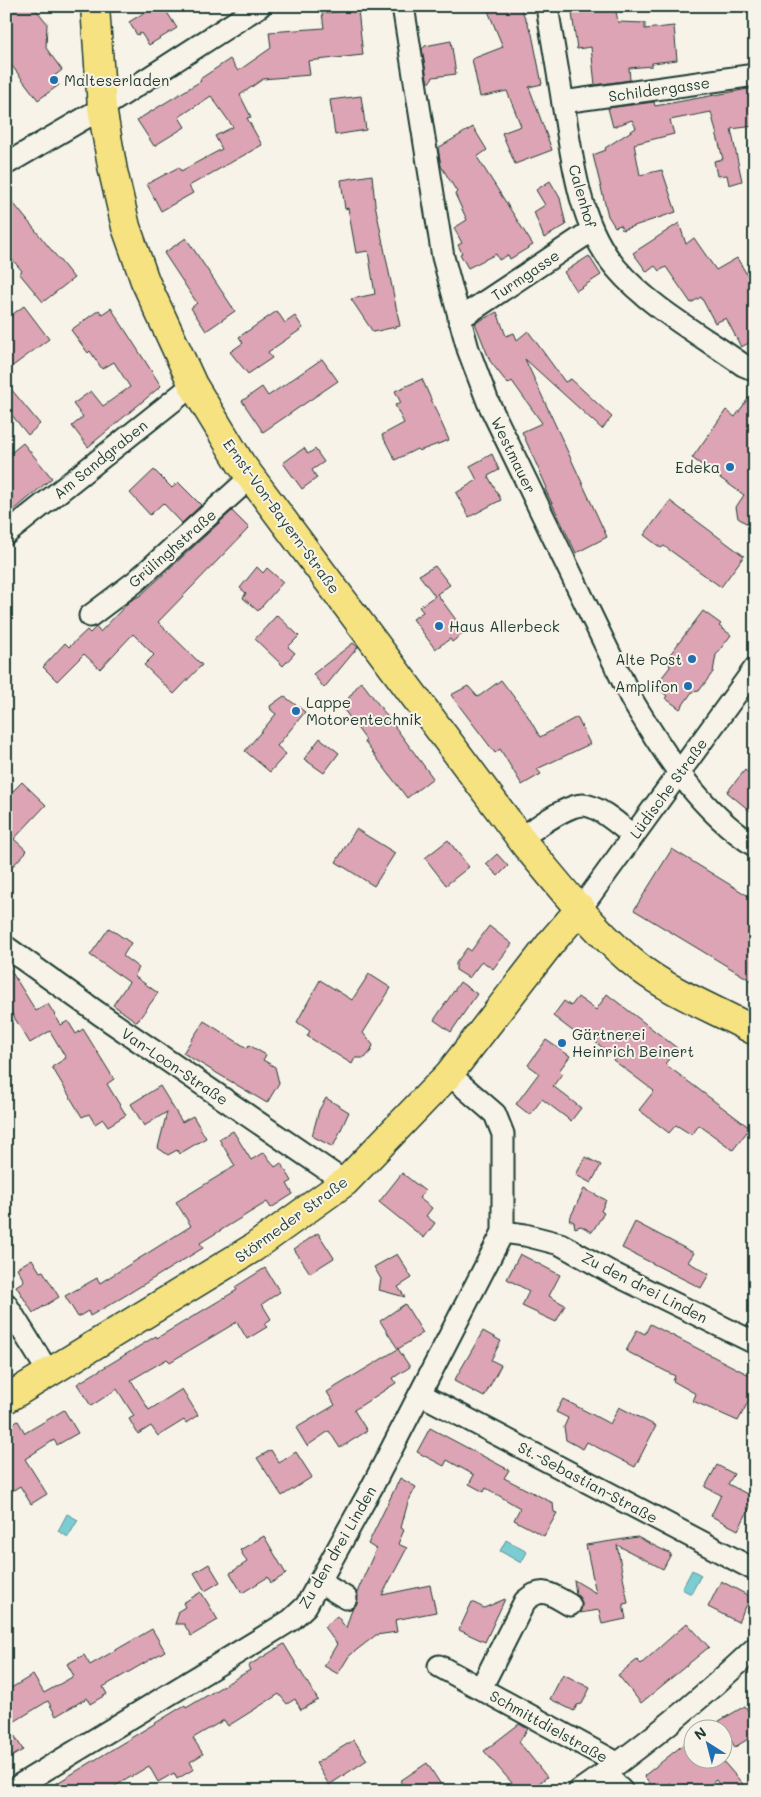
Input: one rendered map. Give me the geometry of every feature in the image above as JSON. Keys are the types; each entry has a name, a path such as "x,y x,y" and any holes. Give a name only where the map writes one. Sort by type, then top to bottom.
{"main road":[{"name":"Ernst-Von-Bayern-Straße","path":"95,6 102,108 112,171 126,227 145,281 193,384 252,477 520,838 606,937 641,968 683,995 755,1031"},
{"name":"Störmeder Straße","path":"6,1399 253,1248 345,1182 449,1074 580,908"}],"street":[{"path":"7,162 102,108 260,6"},
{"name":"Westmauer","path":"403,6 443,257 468,350 488,402 632,700 678,774 695,794 755,846"},
{"name":"Calenhof","path":"547,6 579,192 591,231 616,268 649,298 743,365 755,370"},
{"name":"Schildergasse","path":"563,102 755,76"},
{"name":"Turmgasse","path":"459,319 591,231"},
{"name":"Am Sandgraben","path":"6,534 193,384"},
{"name":"Grülinghstraße","path":"90,616 135,582 252,477"},
{"name":"Lüdische Straße","path":"580,908 755,668"},
{"path":"520,838 557,815 583,805 594,808 633,836"},
{"name":"Van-Loon-Straße","path":"6,947 109,1021 345,1182"},
{"name":"Zu den drei Linden","path":"10,1791 291,1620 306,1606 420,1394 503,1232 503,1134 495,1114 449,1074"},
{"name":"Zu den drei Linden","path":"503,1232 526,1235 560,1244 612,1273 755,1343"},
{"path":"6,1304 49,1373"},
{"name":"St.-Sebastian-Straße","path":"420,1394 755,1570"},
{"path":"320,1582 346,1598"},
{"name":"Schmittdielstraße","path":"481,1688 525,1601 535,1592 546,1592 570,1604"},
{"path":"578,1791 611,1768 710,1688 755,1648"},
{"name":"Schmittdielstraße","path":"439,1666 481,1688 611,1768 622,1791"}],"water":[{"path":"67,1514 78,1520 68,1537 58,1531"},
{"path":"506,1540 527,1552 521,1563 500,1551"},
{"path":"692,1570 701,1575 691,1594 682,1589"}],"building":[{"path":"6,6 33,6 47,23 46,48 62,70 53,77 59,85 38,100 6,58"},
{"path":"155,6 163,6 177,28 149,45 141,33 137,35 129,22"},
{"path":"486,6 520,6 532,34 542,84 529,87 552,150 515,164 502,133 521,126 507,91 480,97 472,59 503,47"},
{"path":"571,6 615,6 618,22 645,23 645,29 674,26 677,60 652,63 652,66 629,68 630,80 595,85 591,47 577,49"},
{"path":"358,10 363,55 308,61 310,75 263,79 240,95 251,117 247,118 262,145 189,186 193,193 161,211 147,184 179,167 181,171 222,149 215,136 233,127 211,96 179,117 185,127 154,146 137,120 201,81 200,79 230,59 238,71 271,48 269,32 324,28 322,13"},
{"path":"451,41 456,74 433,77 428,84 422,49 425,46"},
{"path":"755,89 755,126 731,129 742,181 729,185 727,175 717,176 714,161 723,159 711,112 670,120 674,134 634,144 640,175 662,170 676,212 622,230 621,225 615,227 608,216 593,155 606,150 605,148 636,128 632,120 613,127 608,108 654,102 655,106"},
{"path":"361,96 366,130 335,135 330,100"},
{"path":"473,127 487,150 477,157 533,245 510,259 508,255 499,260 496,254 468,268 460,254 462,253 458,245 462,243 454,228 467,220 455,194 457,192 441,166 438,148"},
{"path":"372,175 375,204 400,326 373,332 351,299 375,294 368,251 356,253 348,208 345,209 341,180"},
{"path":"550,181 560,198 566,225 544,238 534,212 545,205 536,190"},
{"path":"6,194 74,278 43,302 19,273 22,271 6,252"},
{"path":"679,223 686,244 694,238 716,270 737,258 755,288 755,340 741,347 726,318 715,323 701,297 691,303 666,267 659,271 655,266 647,272 633,253"},
{"path":"186,238 235,311 206,331 191,308 197,303 164,253"},
{"path":"589,256 601,275 576,291 564,272"},
{"path":"24,306 49,339 6,371 6,319"},
{"path":"111,308 161,386 88,447 72,426 83,417 73,404 91,391 103,406 130,387 114,362 102,369 90,351 88,353 71,330 99,310 102,314"},
{"path":"277,311 285,323 295,316 303,328 268,352 272,358 248,374 230,352 243,343 239,337"},
{"path":"497,312 506,336 514,333 517,340 528,331 565,382 571,379 612,417 602,429 525,359 607,537 576,553 545,489 547,488 522,432 542,423 512,381 508,384 490,361 475,323"},
{"path":"322,359 338,381 263,432 242,401 262,387 268,396"},
{"path":"422,379 449,440 419,451 417,449 395,460 382,435 404,423 395,405 401,403 395,391"},
{"path":"6,383 40,424 28,435 6,408"},
{"name":"Edeka","path":"755,389 755,529 738,518 736,507 744,495 692,458 726,410 735,417"},
{"path":"23,443 52,478 6,517 6,457"},
{"path":"304,448 308,454 315,449 324,462 312,470 317,478 302,489 283,463"},
{"path":"492,454 499,470 488,476 501,500 469,517 456,493 477,480 470,466"},
{"path":"154,470 172,488 178,482 201,505 182,523 163,503 150,515 130,493"},
{"path":"670,501 744,556 721,587 664,546 661,548 644,535"},
{"path":"232,511 249,528 158,622 202,665 174,694 144,665 154,655 133,634 100,669 84,654 57,681 43,667 65,643 69,647 87,630 90,633 96,627 100,632 130,601 141,595"},
{"name":"Haus Allerbeck","path":"435,566 450,585 437,594 465,632 452,642 450,639 435,649 413,619 423,612 419,607 435,596 419,575"},
{"path":"257,567 263,573 267,568 283,582 258,611 243,598 246,593 240,588"},
{"name":"Alte Post","path":"703,611 721,624 719,626 731,635 716,655 713,672 699,691 692,692 680,709 665,698 667,696 655,686 670,667 668,657"},
{"path":"277,615 299,636 288,647 295,653 283,666 255,639"},
{"path":"353,643 358,647 324,688 313,674"},
{"path":"501,680 526,713 540,737 577,717 590,744 537,769 541,774 522,785 500,749 495,753 451,695 468,686 478,697"},
{"path":"361,681 433,778 407,798 364,741 366,740 342,707"},
{"path":"284,696 305,712 277,746 286,754 270,772 245,751 276,714 271,710 270,706"},
{"path":"320,738 339,753 324,773 304,759"},
{"path":"745,770 755,778 755,815 727,792"},
{"path":"22,782 46,805 14,839 27,851 6,873 6,798"},
{"path":"356,829 395,853 374,886 336,862"},
{"path":"448,840 469,867 446,885 425,858"},
{"path":"672,849 755,900 755,983 634,910"},
{"path":"497,854 508,866 498,876 486,864"},
{"path":"489,926 512,944 493,969 482,961 469,978 456,970 456,963 467,948 471,951"},
{"path":"109,928 131,943 123,956 139,968 134,976 158,993 137,1022 113,1005 129,982 90,955"},
{"path":"6,963 36,1011 48,1004 61,1025 68,1021 76,1034 83,1029 114,1079 107,1084 126,1115 108,1126 103,1119 95,1124 89,1114 82,1117 52,1067 66,1058 50,1031 30,1043 6,1004"},
{"path":"369,974 391,988 363,1033 373,1045 371,1051 365,1058 355,1058 352,1064 307,1036 310,1031 297,1022 320,980 352,1000"},
{"path":"460,982 477,994 451,1032 434,1020"},
{"path":"607,994 677,1048 665,1064 750,1128 733,1150 699,1125 692,1135 676,1125 669,1133 639,1110 654,1091 613,1060 615,1057 586,1035 583,1039 553,1016 564,1001 571,1006 578,997 596,1010"},
{"path":"204,1021 247,1048 249,1045 266,1055 263,1060 275,1067 279,1083 267,1103 183,1053"},
{"path":"546,1040 570,1056 559,1071 562,1074 553,1086 581,1108 571,1121 542,1099 530,1115 516,1104 539,1073 528,1065"},
{"path":"160,1086 182,1122 193,1116 206,1138 179,1154 177,1150 168,1155 158,1148 167,1112 144,1126 131,1104"},
{"path":"326,1098 349,1112 333,1147 312,1136 319,1110"},
{"path":"233,1131 251,1160 264,1152 275,1167 281,1163 292,1181 287,1184 293,1194 271,1208 267,1202 200,1243 203,1248 123,1297 90,1316 88,1311 78,1317 65,1296 97,1278 100,1283 191,1226 176,1202 235,1166 219,1139"},
{"path":"585,1157 601,1165 591,1183 576,1175"},
{"path":"402,1173 425,1191 419,1198 432,1208 426,1216 435,1223 424,1238 379,1202"},
{"path":"584,1189 606,1200 601,1211 604,1213 592,1232 581,1226 575,1228 574,1222 569,1220"},
{"path":"635,1222 694,1253 688,1262 709,1274 701,1288 622,1248"},
{"path":"318,1233 334,1258 310,1273 294,1249"},
{"path":"397,1254 412,1278 398,1287 405,1297 379,1290 381,1279 374,1267"},
{"path":"520,1254 560,1275 549,1296 565,1305 556,1322 522,1306 529,1291 507,1279"},
{"path":"32,1259 40,1272 43,1271 59,1297 33,1313 16,1286 24,1281 17,1268"},
{"path":"265,1268 280,1292 262,1304 271,1319 264,1324 267,1327 247,1339 237,1322 170,1362 167,1359 131,1380 149,1410 182,1389 198,1415 186,1423 184,1420 158,1436 151,1426 138,1434 129,1419 134,1416 117,1389 91,1406 77,1384 237,1290 235,1287"},
{"path":"405,1304 423,1333 398,1349 380,1321"},
{"path":"650,1324 755,1378 755,1389 738,1421 693,1401 696,1394 673,1381 675,1376 626,1351 637,1330 645,1334"},
{"path":"483,1331 501,1341 491,1360 501,1365 484,1397 454,1381"},
{"path":"398,1349 410,1367 393,1378 396,1383 354,1410 367,1431 340,1448 329,1431 307,1446 296,1428 335,1405 327,1392"},
{"path":"563,1399 610,1424 619,1407 656,1426 635,1467 587,1442 583,1449 566,1440 564,1427 568,1418 556,1412"},
{"path":"64,1410 78,1433 57,1445 54,1440 25,1459 47,1494 31,1504 20,1486 6,1495 6,1428 18,1421 25,1433"},
{"path":"430,1428 509,1470 504,1478 553,1503 554,1512 557,1513 544,1536 514,1520 520,1508 486,1488 484,1492 469,1484 474,1475 447,1460 444,1466 417,1452"},
{"path":"271,1450 279,1463 296,1452 312,1477 282,1496 257,1458"},
{"path":"717,1465 734,1474 728,1484 755,1498 738,1530 711,1516 721,1495 705,1487"},
{"path":"400,1478 416,1487 408,1502 401,1528 404,1530 398,1544 407,1548 382,1595 430,1585 436,1612 395,1620 397,1632 376,1635 349,1656 338,1674 324,1666 337,1644 324,1627 337,1616 346,1628 352,1609 357,1604 358,1590 376,1549 368,1544"},
{"path":"264,1536 286,1574 271,1583 268,1577 242,1593 230,1573 247,1562 240,1550"},
{"path":"637,1537 671,1554 663,1569 617,1545 628,1603 623,1604 626,1619 602,1624 599,1610 580,1613 582,1604 576,1594 574,1580 596,1593 586,1545"},
{"path":"209,1564 220,1582 205,1591 194,1573"},
{"path":"721,1581 751,1597 738,1622 708,1607"},
{"path":"201,1592 218,1620 191,1636 184,1624 175,1624 177,1612 185,1607 183,1603"},
{"path":"505,1599 485,1642 459,1630 472,1602 484,1608"},
{"path":"687,1623 709,1647 641,1703 618,1675 637,1660 641,1664"},
{"path":"152,1629 165,1651 103,1687 107,1694 90,1704 87,1698 56,1716 48,1701 12,1723 6,1714 6,1691 33,1675 44,1693 74,1676 67,1664 84,1655 90,1665"},
{"path":"284,1644 318,1700 301,1710 295,1699 287,1704 279,1694 228,1726 224,1720 193,1738 203,1754 190,1762 194,1769 177,1779 174,1773 158,1782 149,1766 107,1791 44,1791 185,1705 186,1708 250,1670 248,1666"},
{"path":"563,1674 590,1688 582,1704 577,1705 574,1711 550,1699"},
{"path":"745,1706 755,1722 755,1735 735,1747 734,1720 721,1720"},
{"path":"6,1721 23,1750 6,1760"},
{"path":"519,1724 528,1729 519,1742 547,1777 529,1791 519,1791 484,1751"},
{"path":"354,1740 367,1760 329,1785 316,1763"},
{"path":"684,1744 684,1770 731,1770 749,1791 724,1791 716,1780 702,1791 677,1791 670,1783 656,1791 644,1776"},
{"path":"427,1763 445,1791 406,1791 400,1781"}],"place":[{"name":"Malteserladen","path":"54,80"},
{"name":"Edeka","path":"730,467"},
{"name":"Haus Allerbeck","path":"439,626"},
{"name":"Alte Post","path":"692,659"},
{"name":"Amplifon","path":"688,686"},
{"name":"Lappe Motorentechnik","path":"296,711"},
{"name":"Gärtnerei Heinrich Beinert","path":"562,1043"}]}
